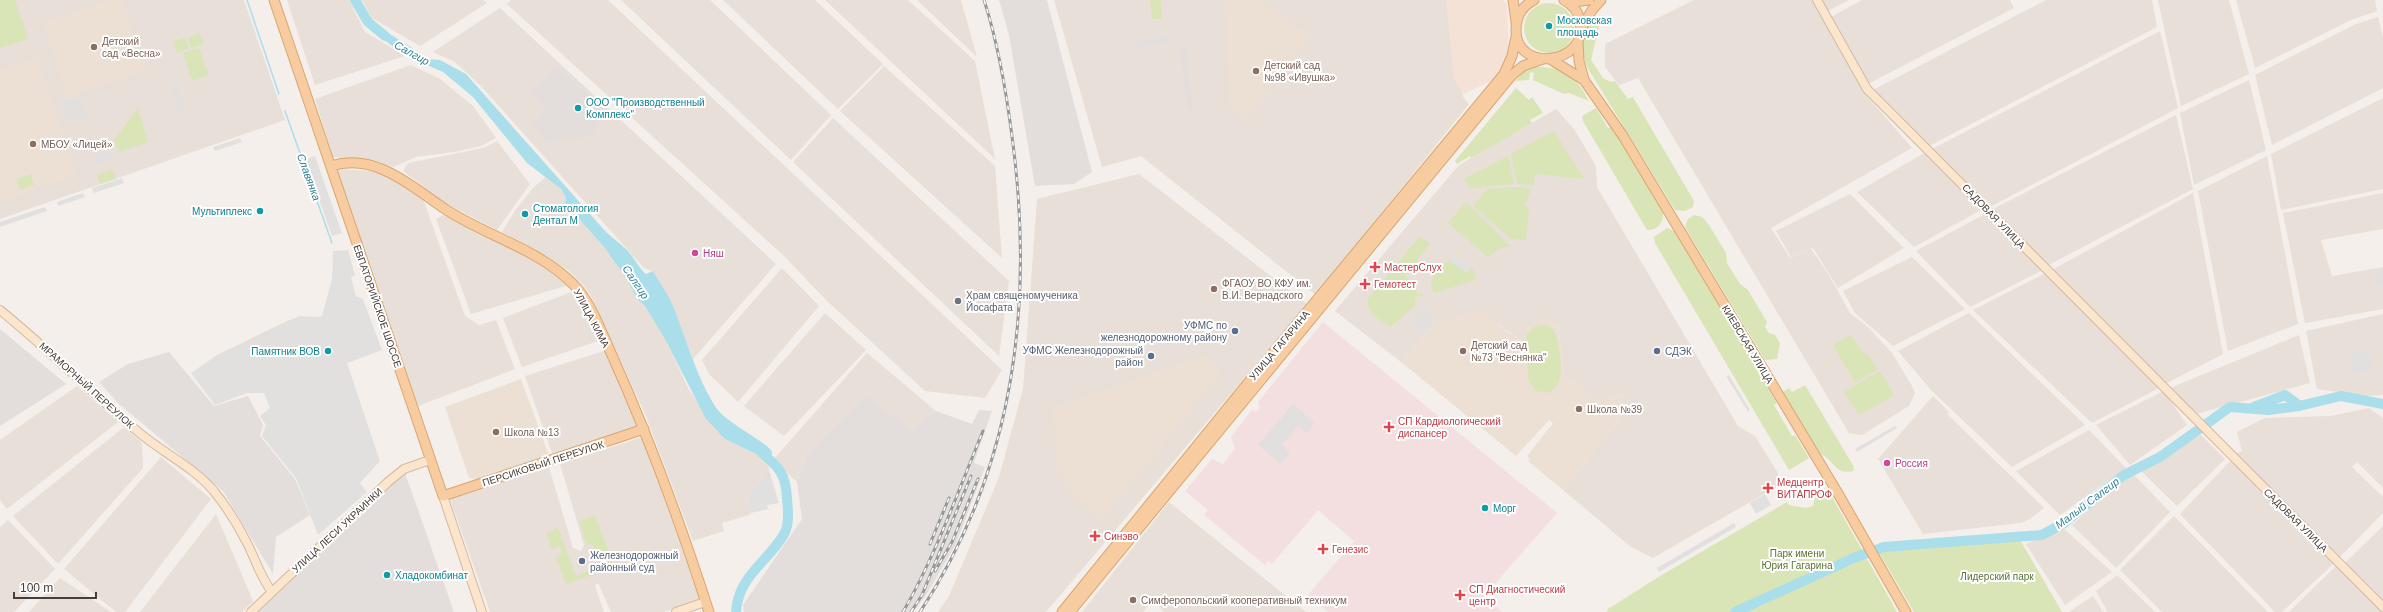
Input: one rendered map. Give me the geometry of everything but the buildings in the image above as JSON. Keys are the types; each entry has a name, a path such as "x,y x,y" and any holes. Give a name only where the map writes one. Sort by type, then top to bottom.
{"main road":[{"name":"ЕВПАТОРИЙСКОЕ ШОССЕ","path":"274,0 482,612"},
{"path":"1513,0 1516,37 1521,48 1530,56 1547,59 1568,52 1578,40 1581,30 1592,10 1601,0"},
{"path":"1516,23 1522,10 1534,0"},
{"path":"1565,0 1574,2 1589,0"},
{"path":"1565,0 1577,12 1581,30"},
{"name":"САДОВАЯ УЛИЦА","path":"1817,0 1867,89 2383,607"},
{"name":"УЛИЦА ГАГАРИНА","path":"1062,612 1504,74 1512,56 1516,37"},
{"name":"КИЕВСКАЯ УЛИЦА","path":"1578,40 1579,61 1584,80 1623,136 1836,490 1863,541 1906,612"},
{"name":"УЛИЦА ГАГАРИНА","path":"1070,612 1512,75 1523,66 1547,59"},
{"name":"КИЕВСКАЯ УЛИЦА","path":"1547,59 1584,80"},
{"name":"УЛИЦА КИМА","path":"331,166 344,162 360,164 393,173 459,218 540,258 561,273 574,285 591,311 644,429 708,612"},
{"name":"МРАМОРНЫЙ ПЕРЕУЛОК","path":"0,310 47,348 83,384 138,432 188,466 212,489 235,520 262,579 272,592"},
{"name":"ПЕРСИКОВЫЙ ПЕРЕУЛОК","path":"443,496 644,429"},
{"name":"УЛИЦА ЛЕСИ УКРАИНКИ","path":"251,612 388,482 406,468 430,460"},
{"path":"676,612 705,602"}],"shaded area":[{"path":"0,0 244,0 285,120 0,219"},
{"name":"Детский сад «Весна»","path":"110,0 122,0 146,71 68,97 43,22"},
{"path":"287,0 349,0 365,32 405,56 315,85"},
{"path":"362,0 483,0 487,3 420,46 372,18"},
{"path":"511,0 608,0 1002,370 985,398 925,391 826,300 784,256 507,4"},
{"path":"621,0 710,0 831,115 791,160"},
{"path":"723,0 815,0 883,64 838,109"},
{"path":"825,0 908,0 975,61 995,159"},
{"path":"917,0 961,0 977,57"},
{"path":"999,0 1047,0 1092,172 1074,184 1035,186 1009,35"},
{"path":"1054,0 1455,0 1463,97 1469,104 1316,295 1141,156 1102,167"},
{"name":"Детский сад №98 «Ивушка»","path":"1226,0 1262,0 1312,37 1246,120 1229,104"},
{"path":"1446,0 1503,0 1507,4 1509,55 1505,66 1493,80 1463,94 1454,79"},
{"path":"1694,0 1812,0 1865,94 1912,148 1771,228 1790,258 1811,249 1829,275 1850,313 1868,327 1892,353 1912,386 1915,393 1909,406 1862,435 1849,433 1638,78 1619,85 1605,67 1605,44"},
{"path":"1822,0 1849,0 1828,11"},
{"path":"1862,0 2010,0 2014,8 1868,84 1831,17"},
{"path":"2046,0 2152,0 2157,27 1927,147 1871,91"},
{"path":"2158,0 2229,0 2249,74 2181,106"},
{"path":"2236,0 2375,0 2377,11 2351,20 2255,68"},
{"path":"500,8 776,264 693,359 671,302 652,271 644,268 481,86 455,62 433,52"},
{"path":"2378,17 2383,38 2383,88 2272,145 2255,75 2356,24"},
{"path":"2160,31 2178,108 1988,208 1932,149"},
{"path":"1170,37 1170,42 1137,47 1136,41"},
{"path":"1180,48 1186,48 1193,108 1187,109"},
{"name":"МБОУ «Лицей»","path":"37,57 77,175 0,202 0,65 2,69"},
{"path":"411,65 440,79 473,106 496,138 481,146 454,152 416,157 393,167 376,161 333,157 315,99"},
{"name":"ООО \"Производственный Комплекс\"","path":"555,66 606,112 592,135 547,143 532,125 545,108 531,93"},
{"path":"884,66 995,166 1002,258 840,111"},
{"path":"2249,80 2266,150 2194,185 2180,113"},
{"path":"176,82 186,111 180,117 169,85"},
{"path":"81,97 87,116 67,122 61,103"},
{"path":"2383,98 2383,189 2281,210 2271,154"},
{"path":"1556,109 1574,129 1596,166 1597,187 1738,426 1755,436 1778,473 1776,487 1653,558 1631,547 1563,490 1620,419 1624,394 1599,402 1564,376 1558,324 1553,324 1524,341 1520,340 1494,321 1436,322 1401,362 1335,311 1459,165"},
{"path":"2176,115 2193,189 2045,267 1991,210"},
{"path":"833,118 1009,281 999,356 793,162"},
{"path":"240,138 242,142 215,151 213,147"},
{"path":"497,141 530,184 497,230 447,204 403,171 408,163 483,148"},
{"path":"110,151 112,159 96,165 93,157"},
{"path":"1926,152 1981,210 1914,247 1857,192"},
{"path":"315,156 342,233 332,236 305,160"},
{"path":"2267,156 2298,324 2228,351 2198,191"},
{"path":"337,169 374,171 391,175 423,199 465,316 479,325 496,320 515,369 418,406"},
{"path":"1139,174 1307,304 1046,612 938,612 949,596 999,477 1023,389 1037,199"},
{"path":"546,177 561,189 566,198 565,203 604,247 626,278 637,299 645,306 666,341 689,390 725,439 767,459 769,470 747,494 751,513 749,515 722,523 724,531 693,541 646,416 592,298 584,286 569,271 542,253 502,232 516,209 534,187"},
{"path":"122,178 124,183 94,193 92,188"},
{"path":"83,193 85,197 58,206 57,202"},
{"path":"2193,193 2223,354 2165,384 2050,271"},
{"path":"2383,193 2383,229 2321,240 2332,276 2383,267 2383,309 2305,323 2283,213"},
{"path":"1850,194 1904,248 1838,288 1813,248 1791,257 1776,231"},
{"path":"45,207 47,211 0,227 0,222"},
{"path":"1987,213 2043,270 1970,307 1916,251"},
{"path":"443,215 459,221 540,264 569,285 471,314 436,219"},
{"path":"348,250 355,275 351,278 356,296 363,299 382,350 347,363 380,461 360,483 367,492 318,535 296,478 262,436 266,425 260,416 270,408 264,393 247,393 215,405 191,373 217,355 287,321 300,316 322,316 332,279 333,251"},
{"path":"1453,256 1470,269 1467,273 1449,260"},
{"path":"1912,257 1965,309 1893,346 1855,313 1843,291"},
{"path":"782,268 819,306 738,402 709,374 702,360"},
{"path":"2383,271 2383,285 2376,286 2374,273"},
{"path":"2046,273 2161,387 2092,423 1973,310"},
{"path":"574,291 601,340 522,367 503,318"},
{"path":"1425,307 1432,322 1422,333 1410,323"},
{"path":"1483,308 1501,327 1520,340 1524,341 1526,327 1544,318 1553,320 1553,324 1558,324 1564,376 1599,402 1624,394 1620,419 1563,490 1528,461 1530,459 1527,456 1553,423 1549,420 1516,456 1401,362 1436,322"},
{"path":"825,313 866,350 784,436 744,406"},
{"path":"1969,313 2085,425 2012,467 1931,390 1898,351"},
{"path":"2383,314 2383,395 2366,396 2317,389 2306,331"},
{"path":"1323,322 1557,513 1484,596 1502,612 1328,612 1308,595 1354,541 1318,510 1272,564 1269,561 1265,565 1204,515 1208,510 1185,491 1212,459 1223,464 1235,449 1231,437 1252,410 1256,412 1260,408 1258,402"},
{"path":"0,329 66,384 0,426"},
{"path":"2299,335 2310,383 2196,414 2170,388"},
{"path":"607,350 639,426 553,456 525,376"},
{"path":"2369,351 2373,370 2352,374 2349,355"},
{"path":"169,352 214,406 248,396 263,425 260,436 295,479 310,515 276,537 273,574 223,491 118,403 99,382 128,364"},
{"path":"867,353 936,411 911,430 808,454 797,482 773,460"},
{"path":"1203,355 1222,372 1102,520 1073,497 1056,467 1052,408"},
{"path":"1729,375 1750,410 1748,412 1726,376"},
{"name":"Школа №13","path":"521,379 549,456 479,479 469,478 445,407"},
{"path":"77,386 118,422 7,509 0,500 0,440"},
{"path":"2164,391 2187,425 2130,465 2096,425"},
{"path":"865,396 911,430 936,411 972,424 979,410 992,411 974,463 985,467 956,544 925,597 913,612 744,612 743,605 802,519 797,482 808,454"},
{"path":"1933,396 1949,412 1947,414 2044,508 2030,519 2020,523 1923,534 1878,459"},
{"path":"1293,404 1315,423 1306,433 1298,426 1282,445 1290,453 1280,464 1258,445"},
{"path":"2369,408 2383,418 2383,488 2357,462 2352,467 2383,497 2383,513 2338,559 2233,455 2242,451 2237,432 2265,418 2331,416"},
{"path":"1895,426 1897,428 1857,452 1855,449"},
{"path":"124,427 142,443 143,468 58,564 13,516"},
{"path":"2089,430 2126,468 2060,515 2016,471"},
{"path":"2198,432 2225,459 2177,506 2141,471 2161,461"},
{"path":"643,437 700,601 663,612 611,612 598,583 595,586 604,612 490,612 450,499 549,467 573,548 581,551 584,545 560,464"},
{"path":"161,457 211,499 125,612 116,612 64,569"},
{"path":"2231,460 2333,564 2282,612 2275,612 2180,514"},
{"path":"769,470 779,503 767,505 768,509 751,513 747,494"},
{"path":"2131,472 2170,512 2116,568 2072,525"},
{"path":"405,473 454,612 257,612 360,513"},
{"path":"1765,494 1771,505 1756,514 1750,503"},
{"path":"1169,502 1306,612 1164,612 1153,600 1143,612 1082,612"},
{"path":"216,514 253,601 242,612 140,612"},
{"path":"2174,516 2268,612 2162,612 2120,570"},
{"path":"8,520 55,569 14,612 0,612 0,527"},
{"path":"1734,523 1736,527 1659,572 1657,568"},
{"path":"2383,526 2383,603 2345,563"},
{"path":"2063,528 2112,572 2065,605 2026,544"},
{"path":"2338,564 2383,609 2383,612 2289,612"},
{"path":"2117,575 2155,612 2108,612 2096,591"},
{"path":"60,578 111,612 29,612"},
{"path":"2093,596 2103,612 2070,612 2070,611"}],"green space":[{"path":"0,0 15,0 28,39 0,48"},
{"path":"1150,0 1161,0 1162,19 1152,19"},
{"name":"Московская площадь","path":"1549,3 1558,5 1567,10 1572,19 1574,28 1572,37 1567,46 1558,51 1549,53 1540,51 1531,46 1526,37 1524,28 1526,19 1531,10 1540,5"},
{"path":"1587,24 1599,26 1591,60 1603,78 1611,82 1615,81 1628,99 1633,97 1694,201 1693,207 1685,211 1675,210 1587,67 1582,50"},
{"path":"200,33 204,44 191,48 188,38"},
{"path":"185,38 189,48 177,53 173,41"},
{"path":"199,48 208,75 192,81 183,53"},
{"path":"1537,67 1555,69 1569,75 1579,85 1589,101 1569,93 1564,94 1533,80 1534,73 1530,72 1529,80 1515,81 1524,71"},
{"path":"1516,88 1529,100 1532,97 1543,113 1530,120 1532,123 1471,158 1470,156 1457,164 1455,161"},
{"path":"138,108 148,142 119,152 114,140"},
{"path":"1596,108 1608,128 1612,127 1663,212 1660,225 1654,229 1647,230 1583,121 1582,116"},
{"path":"1554,131 1584,179 1535,174 1534,185 1517,184 1511,154"},
{"path":"1508,156 1514,184 1470,188 1464,179"},
{"path":"113,169 116,179 100,184 97,174"},
{"path":"31,174 34,185 20,190 16,179"},
{"path":"1517,187 1531,189 1524,206 1529,207 1526,240 1511,239 1473,206 1487,189"},
{"path":"1466,202 1510,246 1498,249 1488,257 1448,223"},
{"path":"1694,215 1702,217 1709,225 1726,253 1727,263 1740,284 1748,290 1767,322 1765,327 1769,333 1775,335 1780,343 1777,359 1765,360 1685,227 1688,219"},
{"path":"1667,228 1674,231 1680,240 1777,403 1774,405 1792,436 1795,435 1809,458 1789,470 1655,243 1654,237"},
{"path":"1420,236 1430,244 1405,276 1416,287 1417,295 1422,293 1423,296 1415,297 1415,306 1390,327 1371,312 1368,299"},
{"path":"1449,261 1467,273 1471,268 1474,270 1476,280 1434,293 1431,284 1434,275"},
{"path":"1543,325 1550,326 1555,332 1561,366 1558,382 1554,389 1548,393 1536,391 1528,379 1526,335 1534,327"},
{"path":"1851,335 1863,354 1866,352 1878,369 1855,383 1833,345"},
{"path":"1880,371 1893,393 1893,396 1859,415 1844,392"},
{"path":"1805,385 1854,467 1853,471 1847,472 1838,469 1828,459 1820,454 1783,392 1789,388 1792,392"},
{"name":"Парк имени Юрия Гагарина","path":"1827,488 1897,612 1607,612 1608,609 1660,576 1787,502 1789,505 1806,508 1813,506 1817,491"},
{"path":"595,515 614,567 566,584 556,557 562,554 560,546 552,549 546,533 558,528 576,576 600,567 592,543 587,545 579,521"},
{"name":"Лидерский парк","path":"2019,538 2062,612 1914,612 1878,551 1883,548"}],"water":[{"path":"379,27 429,59 440,60 466,74 606,232 628,251 643,271 646,274 653,271 671,302 703,384 717,409 722,415 769,448 772,452 771,461 725,439 706,419 666,341 645,306 637,299 626,278 604,247 565,203 566,198 561,189 527,163 473,97 443,72 404,55 370,29"}],"waterway":[{"name":"Славянка","path":"247,0 279,94"},
{"name":"Салгир","path":"355,0 368,22 385,36"},
{"name":"Славянка","path":"285,111 332,243"},
{"path":"2254,407 2285,395 2300,406"},
{"name":"Малый Салгир","path":"1735,612 1856,557 1884,547 2042,535 2064,523 2124,475 2160,457 2230,407 2268,410 2299,406 2341,396 2383,404"},
{"name":"Салгир","path":"736,612 738,600 747,580 776,546 783,536 788,523 786,491 783,478 778,468 762,453"}],"railway":[{"path":"920,612 952,558 977,503 996,445 1009,387 1017,327 1020,267 1019,206 1013,144 1002,71 984,0"},
{"path":"903,612 936,546 983,431"},
{"path":"911,612 922,595 971,476"},
{"path":"935,571 952,542 978,479"},
{"path":"930,544 949,498"}],"place":[{"name":"Московская площадь","path":"1549,26"},
{"name":"Детский сад «Весна»","path":"94,47"},
{"name":"Детский сад №98 «Ивушка»","path":"1256,71"},
{"name":"ООО \"Производственный Комплекс\"","path":"578,108"},
{"name":"МБОУ «Лицей»","path":"33,144"},
{"name":"Мультиплекс","path":"260,211"},
{"name":"Стоматология Дентал М","path":"525,214"},
{"name":"Няш","path":"695,253"},
{"name":"МастерСлух","path":"1375,267"},
{"name":"Гемотест","path":"1365,284"},
{"name":"ФГАОУ ВО КФУ им. В.И. Вернадского","path":"1214,289"},
{"name":"Храм священомученика Йосафата","path":"958,301"},
{"name":"УФМС по железнодорожному району","path":"1235,331"},
{"name":"Памятник ВОВ","path":"328,351"},
{"name":"Детский сад №73 \"Веснянка\"","path":"1463,351"},
{"name":"СДЭК","path":"1657,351"},
{"name":"УФМС Железнодорожный район","path":"1151,356"},
{"name":"Школа №39","path":"1579,409"},
{"name":"СП Кардиологический диспансер","path":"1389,427"},
{"name":"Школа №13","path":"496,432"},
{"name":"Россия","path":"1887,463"},
{"name":"Медцентр ВИТАПРОФ","path":"1768,488"},
{"name":"Морг","path":"1485,508"},
{"name":"Синэво","path":"1095,536"},
{"name":"Генезис","path":"1323,549"},
{"name":"Железнодорожный районный суд","path":"582,561"},
{"name":"Хладокомбинат","path":"387,575"},
{"name":"СП Диагностический центр","path":"1460,595"},
{"name":"Симферопольский кооперативный техникум","path":"1133,600"}]}
